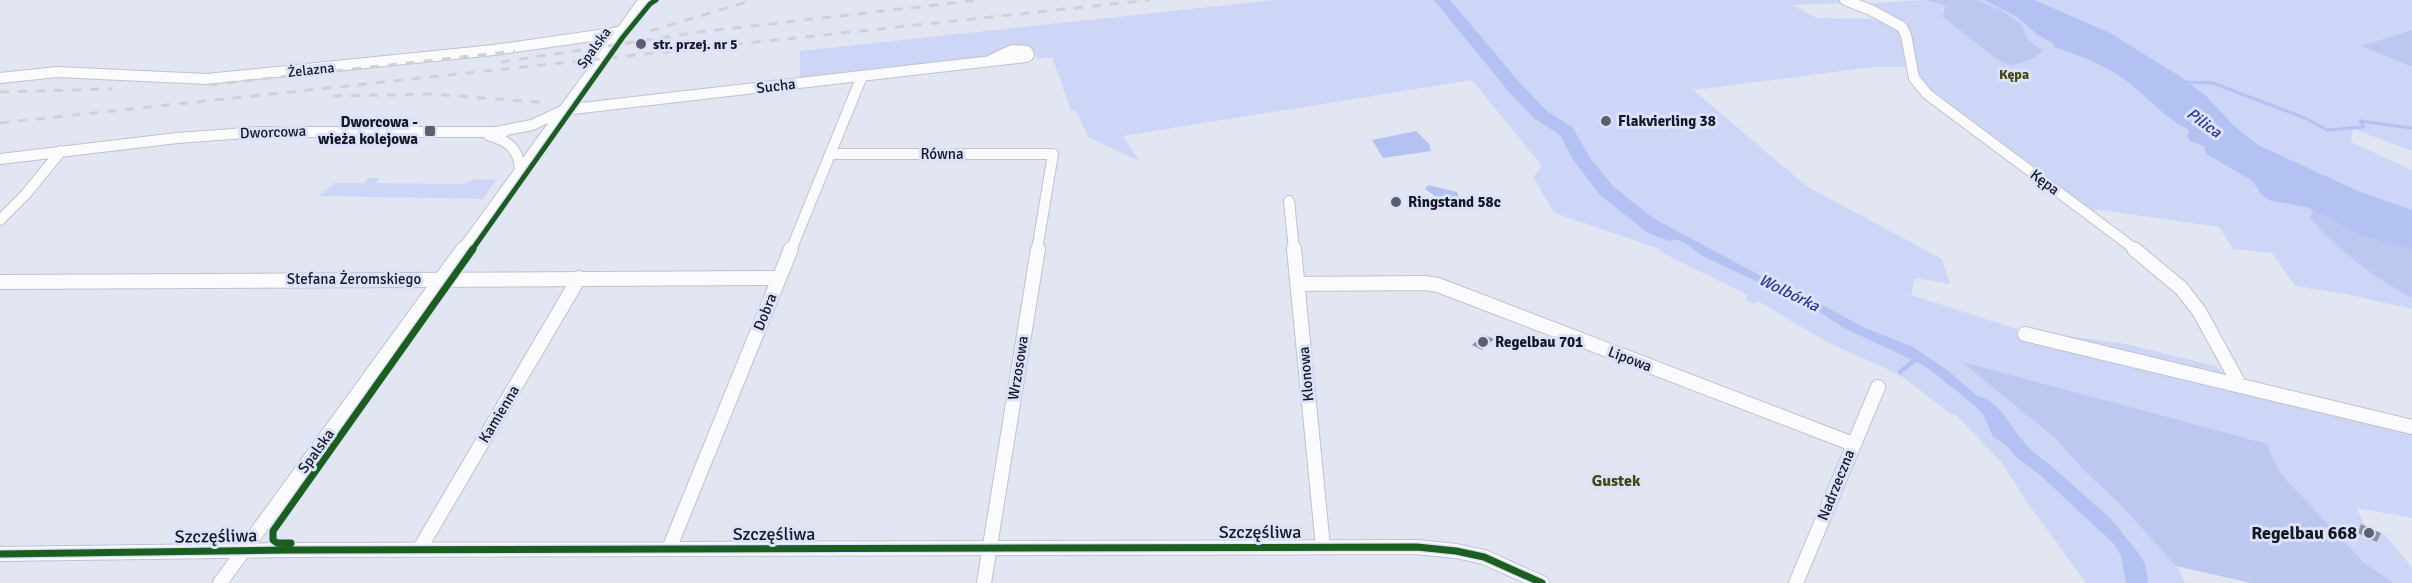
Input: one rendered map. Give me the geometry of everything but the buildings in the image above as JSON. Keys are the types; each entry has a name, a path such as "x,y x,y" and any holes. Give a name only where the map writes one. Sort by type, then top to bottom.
{"street":[{"name":"Spalska","path":"220,583 644,0"},
{"name":"Kępa","path":"1845,0 1871,10 1902,27 1906,35 1914,78 1927,94 2153,263 2181,288 2199,310 2240,384"},
{"name":"Żelazna","path":"0,78 57,72 207,80 482,51 620,32"},
{"name":"Sucha","path":"564,110 989,61"},
{"name":"Dobra","path":"669,549 862,76"},
{"path":"496,132 532,125 564,110"},
{"path":"469,131 499,138 509,143 520,155 520,170"},
{"name":"Dworcowa","path":"0,159 177,138 258,132 547,132"},
{"path":"0,220 26,194 61,151"},
{"name":"Równa","path":"830,154 1053,153"},
{"name":"Wrzosowa","path":"984,583 1053,153"},
{"name":"Klonowa","path":"1289,201 1323,547"},
{"name":"Kamienna","path":"419,550 579,278"},
{"name":"Stefana Żeromskiego","path":"0,282 779,278"},
{"name":"Lipowa","path":"1297,284 1424,283 1438,285 1853,444"},
{"path":"2025,334 2412,427"},
{"name":"Nadrzeczna","path":"1796,583 1878,387"},
{"name":"Szczęśliwa","path":"0,554 419,550 1417,547 1456,551 1484,557 1542,583"}],"shaded area":[{"path":"1274,0 1839,0 1847,3 1792,5 1817,18 1884,19 1901,34 1906,67 1873,67 1693,90 1808,187 1942,259 1950,284 1915,278 1911,295 2017,329 2126,344 2215,366 2241,389 2412,432 2412,518 2357,508 2364,525 2361,525 2358,533 2377,542 2381,533 2386,536 2412,567 2412,583 2253,583 2177,566 2185,583 2086,583 2029,505 2002,463 1957,416 1951,414 1900,375 1827,342 1758,301 1756,304 1745,300 1748,295 1659,251 1660,249 1554,213 1533,177 1542,166 1472,80 1123,136 1139,161 1088,137 1077,112 1071,110 1052,57 1037,59 1035,53 800,80 800,51"},
{"path":"1923,0 2412,0 2412,30 2363,46 2412,67 2412,151 2353,129 2351,142 2412,170 2412,309 2341,293 2295,286 2272,253 2233,249 2219,227 2100,210 2091,211 1938,98 1917,70 1911,35 1859,4"},
{"path":"1925,0 1977,0 2001,10 2020,23 2029,41 2043,51 2032,59 2011,66 1995,58 1943,17 1945,5"},
{"path":"2412,30 2412,67 2362,46"},
{"path":"368,178 379,178 376,183 463,184 474,179 496,180 483,199 319,196 334,183 364,183"},
{"path":"2313,212 2330,218 2361,236 2412,249 2412,298 2370,272 2345,252 2310,218"},
{"path":"1962,362 2268,444 2281,474 2364,563 2394,583 2251,583 2176,566 2120,504 2055,438"}],"water":[{"name":"Pilica","path":"1984,0 2034,0 2110,33 2181,77 2206,96 2234,126 2258,145 2358,191 2412,210 2412,249 2361,236 2330,218 2313,212 2310,208 2269,200 2261,194 2253,181 2206,154 2204,146 2190,141 2187,129 2169,118 2121,77 2089,60 2054,47 2054,44 2038,35 2017,17"},
{"path":"1416,131 1429,144 1431,151 1383,158 1372,140"},
{"path":"1428,185 1457,192 1459,198 1454,209 1443,206 1442,201 1425,189"},
{"path":"1649,216 1865,328 1913,347 1950,372 1977,396 1985,398 1998,408 2018,435 2038,456 2111,519 2140,555 2145,564 2148,583 2126,583 2121,556 2114,544 2040,475 2016,457 2006,445 1993,437 1983,414 1974,405 1925,366 1844,328 1812,307 1702,256 1685,243 1645,227 1642,224"}],"waterway":[{"name":"Wolbórka","path":"1442,0 1514,87 1541,115 1567,132 1582,160 1607,191 1655,229 1669,235"},
{"path":"2184,82 2213,83 2307,119 2327,130 2364,127 2360,121 2412,128"},
{"path":"1900,372 1916,359"}],"railway":[{"path":"650,31 753,0"},
{"path":"501,62 700,32 979,0"},
{"path":"0,123 1150,0"},
{"path":"209,85 515,51"},
{"path":"0,92 112,89"},
{"path":"333,96 432,94 549,103"}],"cycle path":[{"path":"291,543 277,543 273,540 273,531 623,37 650,4 656,0"},
{"path":"0,554 288,550 1417,547 1456,551 1484,557 1542,583"}],"place":[{"name":"str. przej. nr 5","path":"641,44"},
{"name":"Flakvierling 38","path":"1606,121"},
{"name":"Dworcowa - wieża kolejowa","path":"430,131"},
{"name":"Ringstand 58c","path":"1396,202"},
{"name":"Regelbau 701","path":"1483,342"},
{"name":"Regelbau 668","path":"2369,533"}],"district":[{"name":"Kępa","path":"2014,74"},
{"name":"Gustek","path":"1616,481"}]}
